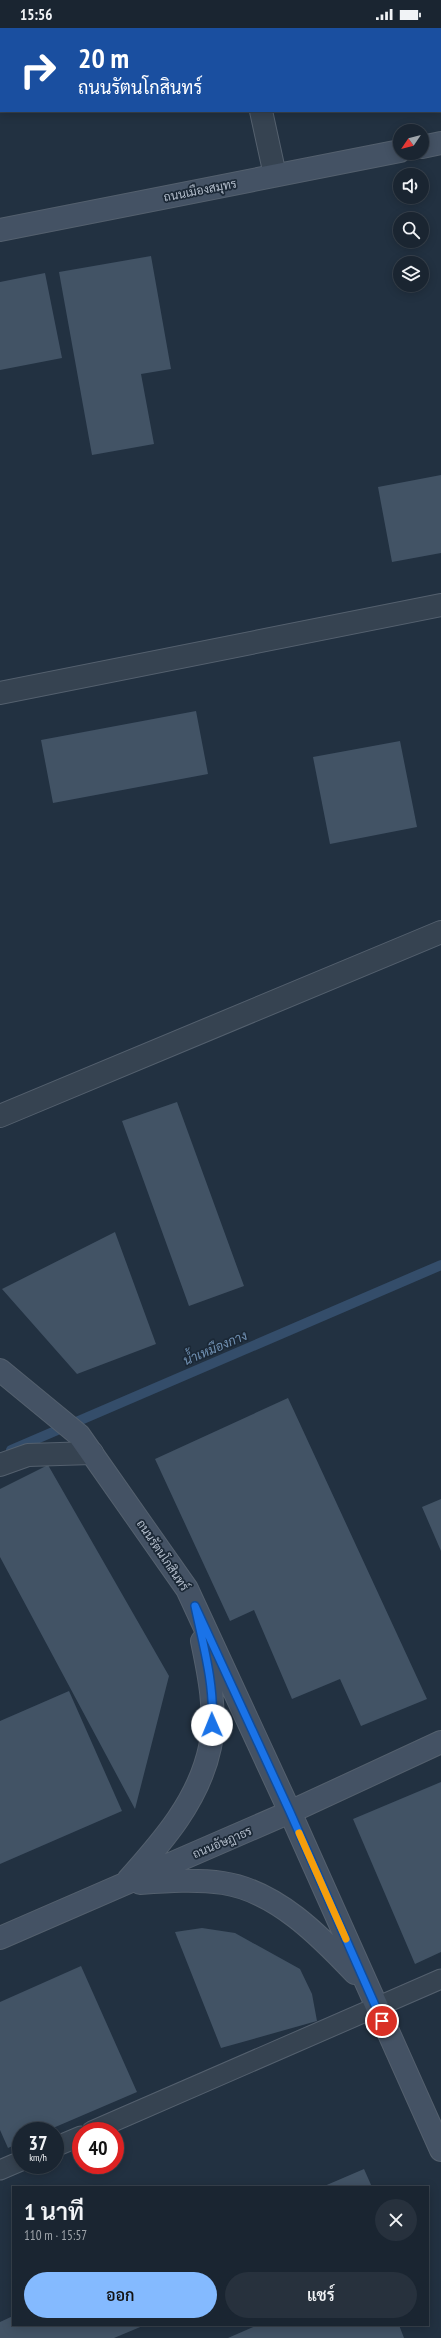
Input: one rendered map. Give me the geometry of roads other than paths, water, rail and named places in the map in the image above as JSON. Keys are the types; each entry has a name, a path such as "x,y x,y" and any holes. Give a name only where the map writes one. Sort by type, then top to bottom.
{"street":[{"path":"261,112 275,175"},
{"path":"429,146 441,143"},
{"name":"ถนนเมืองสมุทร","path":"0,230 393,152"},
{"path":"0,693 441,605"},
{"path":"0,1116 441,932"},
{"name":"ถนนรัตนโกสินทร์","path":"0,1370 79,1435 187,1590 290,1812 441,2150"},
{"path":"0,1465 28,1455 92,1453"},
{"path":"123,1884 166,1837 185,1808 199,1780 210,1746 212,1714 206,1660 195,1606"},
{"name":"ถนนอัษฎาธร","path":"0,1938 290,1812 441,1742"},
{"path":"123,1884 195,1881 224,1883 248,1890 284,1910 326,1942 366,1984"}],"lane":[{"path":"113,2122 271,2055 441,1979"},
{"path":"0,2170 12,2165"}],"waterway":[{"name":"น้ำเหมืองกาง","path":"11,1450 441,1265"}]}
